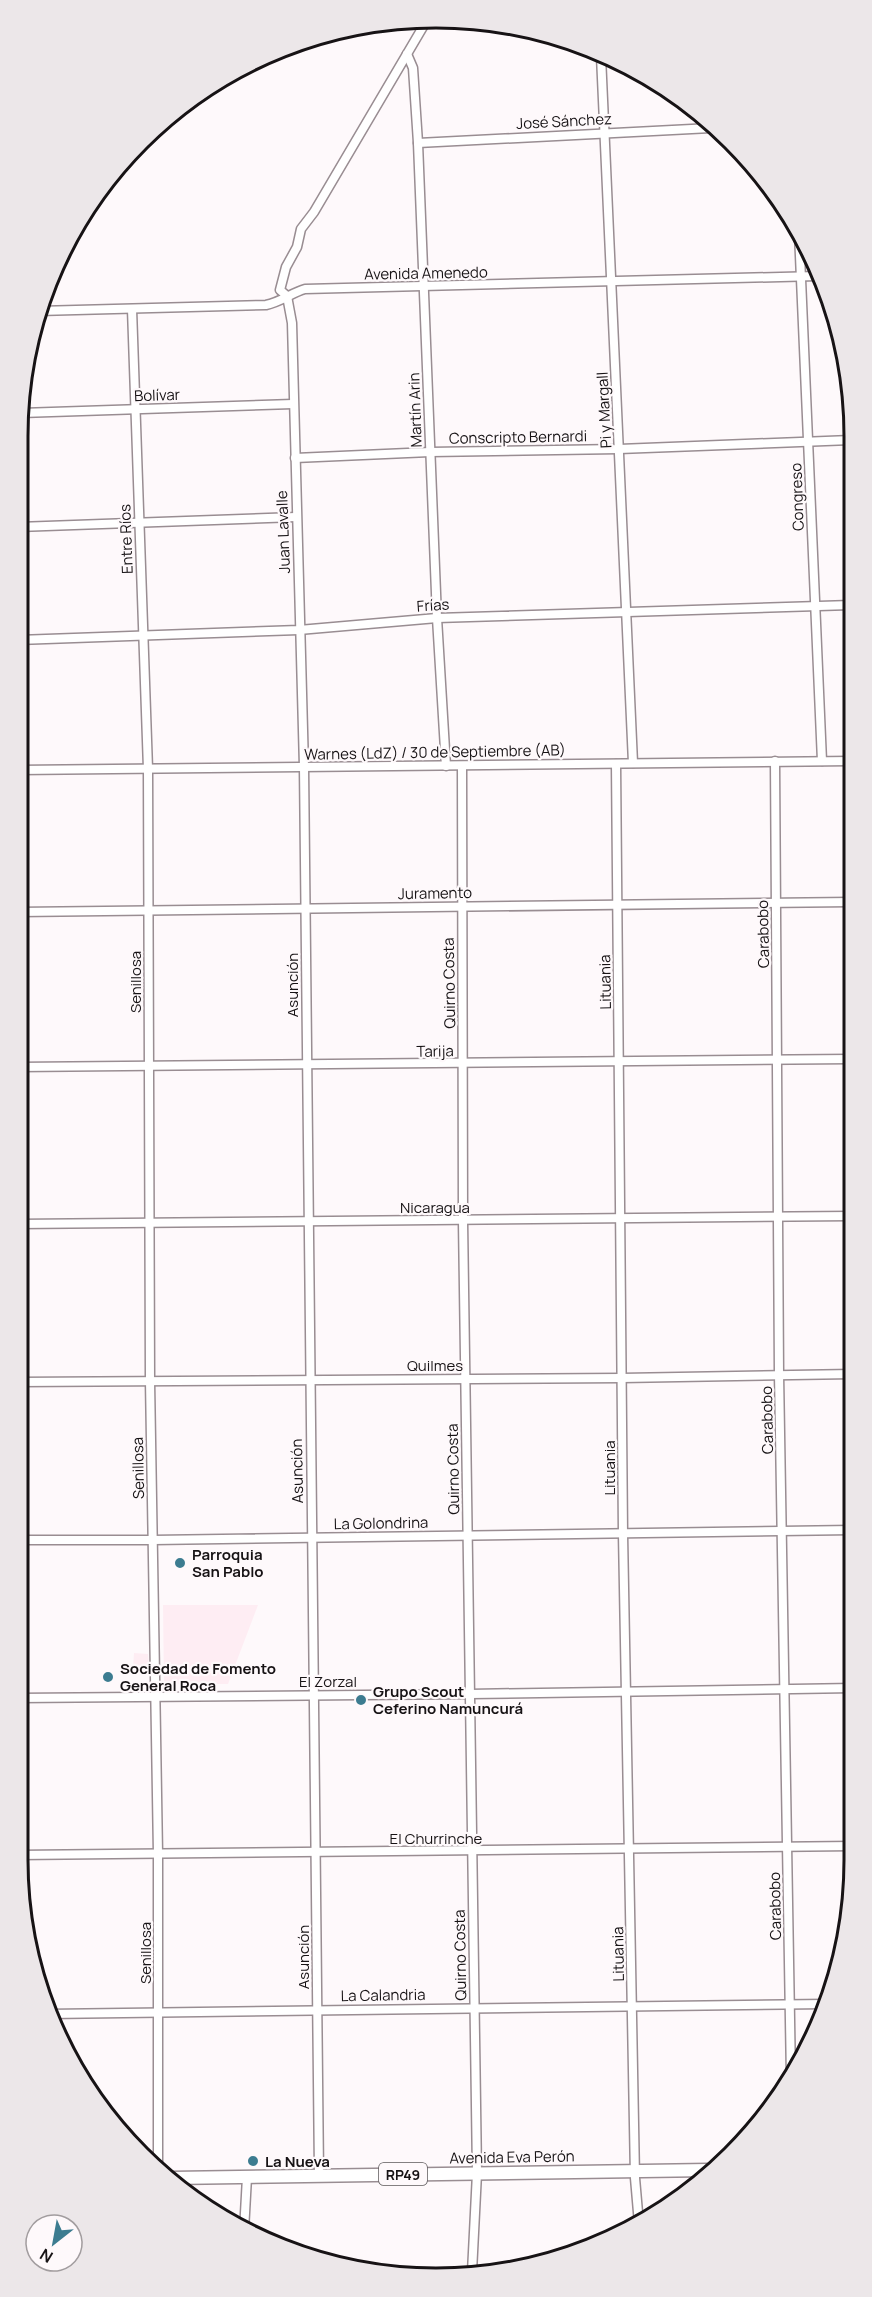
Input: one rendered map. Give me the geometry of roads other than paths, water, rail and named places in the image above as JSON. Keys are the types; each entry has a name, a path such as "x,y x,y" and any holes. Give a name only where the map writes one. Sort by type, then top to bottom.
{"main road":[{"name":"Avenida Eva Perón","path":"180,2178 319,2174 701,2170"}],"street":[{"path":"407,54 422,29"},
{"name":"Martín Arin","path":"407,54 413,68 418,143 437,618 446,766"},
{"name":"Juan Lavalle","path":"304,767 292,323 287,296 279,286 297,247 301,229 314,212 407,54"},
{"name":"Pi y Margall","path":"602,64 633,764"},
{"name":"José Sánchez","path":"418,143 703,128"},
{"name":"Congreso","path":"800,254 822,761"},
{"name":"Avenida Amenedo","path":"48,311 266,305 280,302 287,296 305,289 810,276"},
{"name":"Entre Ríos","path":"132,309 148,769"},
{"name":"Bolívar","path":"29,413 293,404"},
{"name":"Conscripto Bernardi","path":"295,458 844,440"},
{"path":"28,527 296,518"},
{"name":"Frías","path":"28,640 299,630 437,618 844,605"},
{"name":"Warnes (LdZ) / 30 de Septiembre (AB)","path":"28,770 844,760"},
{"name":"Carabobo","path":"775,761 780,1374 791,2061"},
{"name":"Lituania","path":"616,764 623,1534 635,2171 638,2215"},
{"name":"Quirno Costa","path":"462,766 463,1221 477,2173 472,2267"},
{"name":"Asunción","path":"304,767 319,2174"},
{"name":"Senillosa","path":"148,769 150,1381 158,1854 158,2158"},
{"name":"Juramento","path":"28,912 844,902"},
{"name":"Tarija","path":"28,1067 844,1059"},
{"name":"Nicaragua","path":"28,1224 844,1216"},
{"name":"Quilmes","path":"28,1382 622,1378 844,1374"},
{"name":"La Golondrina","path":"28,1540 844,1530"},
{"name":"El Zorzal","path":"28,1698 844,1688"},
{"name":"El Churrinche","path":"28,1855 844,1846"},
{"name":"La Calandria","path":"59,2014 817,2004"},
{"path":"245,2220 247,2177"}],"place":[{"name":"Parroquia San Pablo","path":"180,1563"},
{"name":"Sociedad de Fomento General Roca","path":"108,1677"},
{"name":"Grupo Scout Ceferino Namuncurá","path":"361,1700"},
{"name":"La Nueva","path":"253,2161"}]}
